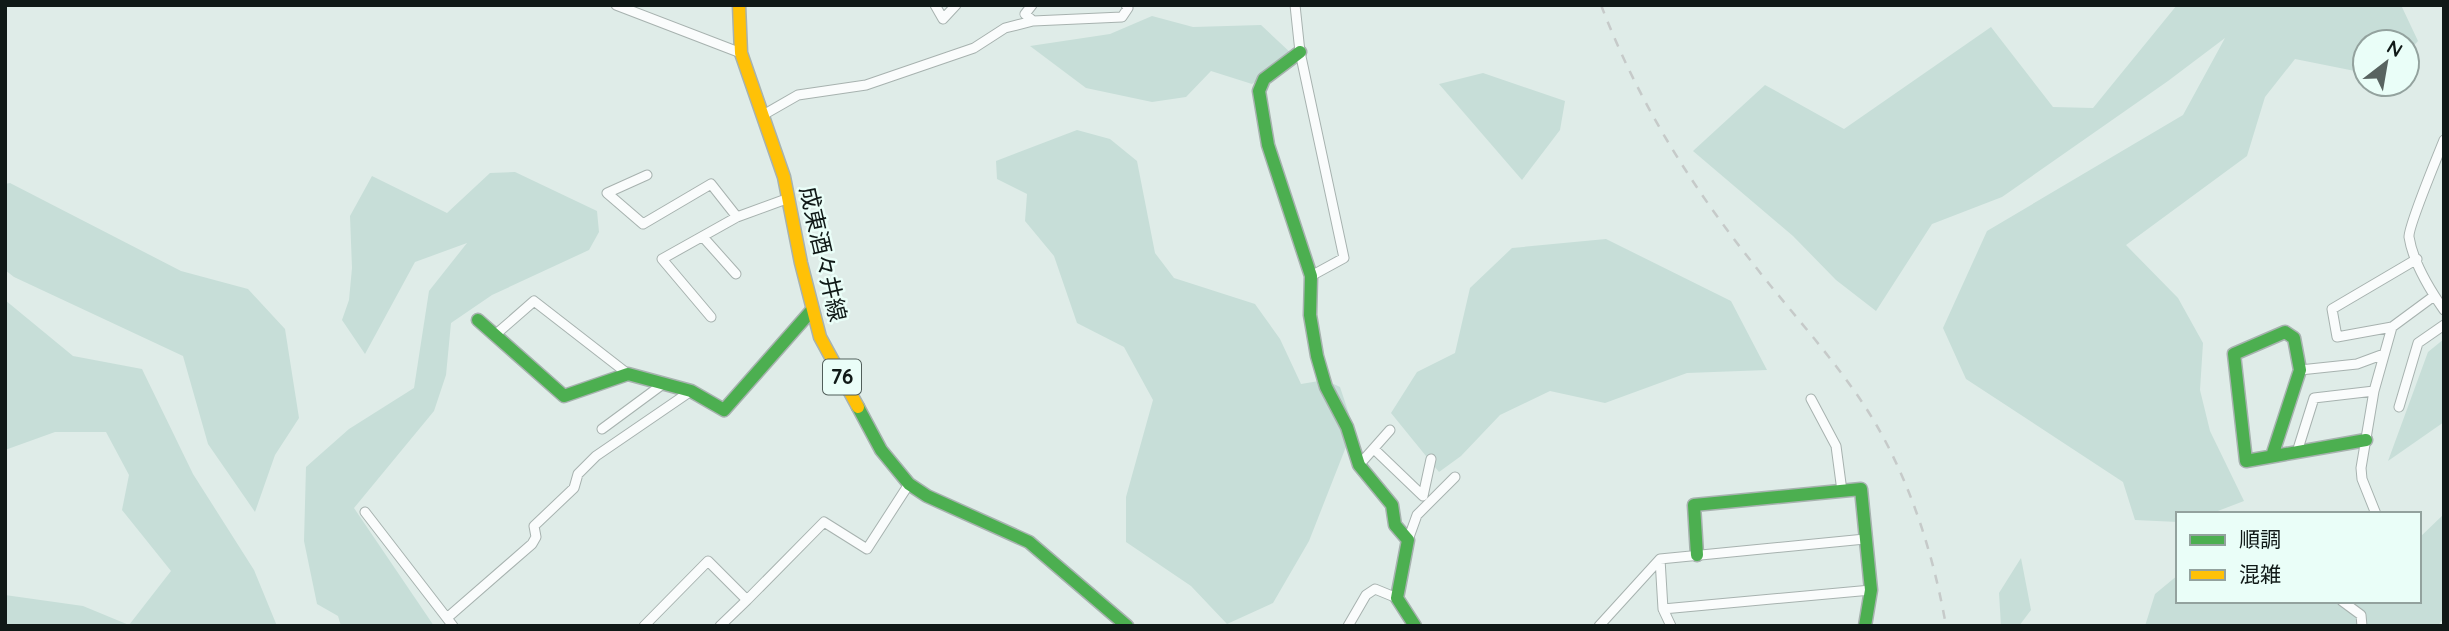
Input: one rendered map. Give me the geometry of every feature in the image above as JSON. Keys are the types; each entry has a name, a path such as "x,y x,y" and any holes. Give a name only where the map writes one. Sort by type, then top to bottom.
{"street":[{"path":"616,5 741,53"},
{"name":"成東酒々井線","path":"739,5 741,53 784,177 820,337 876,440 893,467 909,484 927,496 1029,542 1127,626"},
{"path":"935,5 943,19 956,5"},
{"path":"1032,5 1025,14 1033,21"},
{"path":"763,115 798,95 866,85 974,48 1005,28 1033,21 1122,17 1128,8 1126,5"},
{"path":"1295,5 1300,52 1344,258 1311,276"},
{"path":"1300,52 1264,79 1259,91 1268,145 1311,276 1310,314 1317,356 1326,387 1347,428 1359,465 1392,505 1395,525 1408,540"},
{"path":"2444,140 2409,234 2417,260 2434,296 2444,310"},
{"path":"646,175 607,193 643,224 711,184 737,218"},
{"path":"711,317 662,259 737,218 789,198"},
{"path":"703,237 736,274"},
{"path":"2417,260 2332,309 2337,337 2392,327 2434,296"},
{"path":"495,335 534,301 628,374 691,391 724,410 812,310"},
{"path":"478,320 564,396 628,374"},
{"path":"2399,407 2418,343 2444,325"},
{"path":"2375,512 2362,479 2361,468 2374,391 2392,327"},
{"path":"2272,456 2300,370 2294,338 2285,332 2234,354 2246,461 2366,440"},
{"path":"2300,370 2357,364 2384,354"},
{"path":"602,429 663,384"},
{"path":"365,512 450,622 532,544 537,537 534,526 574,488 578,474 596,456 691,391"},
{"path":"2297,452 2314,398 2374,391"},
{"path":"1811,399 1836,446 1842,491"},
{"path":"1359,465 1390,430"},
{"path":"1374,449 1423,496 1432,458"},
{"path":"1397,598 1408,540 1417,515 1455,477"},
{"path":"720,626 824,522 867,549 909,484"},
{"path":"1697,555 1694,505 1861,489 1871,590 1866,626"},
{"path":"1599,626 1660,559 1865,539"},
{"path":"1660,559 1663,609 1671,626"},
{"path":"644,626 708,561 747,600"},
{"path":"1348,626 1366,596 1375,589 1397,598 1415,626"},
{"path":"1663,609 1871,590"},
{"path":"2345,603 2361,615 2362,626"}],"green space":[{"path":"2177,5 2401,5 2412,28 2351,28 2351,70 2295,59 2265,97 2247,156 2126,245 2178,298 2203,343 2200,390 2210,431 2244,501 2215,512 2176,512 2176,522 2135,520 2123,482 1966,379 1943,328 1987,231 2183,115 2225,38 2002,197 1932,224 1876,311 1836,280 1793,236 1693,151 1765,85 1844,129 1991,27 2053,107 2093,108"},
{"path":"1152,16 1193,27 1261,25 1293,55 1252,84 1211,71 1186,97 1152,102 1086,88 1030,46 1110,34"},
{"path":"1483,73 1565,101 1560,130 1522,180 1439,84"},
{"path":"1077,130 1110,139 1137,161 1155,253 1174,278 1255,304 1280,339 1301,384 1325,380 1340,387 1349,414 1351,434 1309,541 1273,603 1227,624 1191,586 1126,542 1126,497 1153,400 1124,347 1077,323 1054,256 1025,221 1027,194 997,179 996,161"},
{"path":"515,172 597,211 599,232 589,250 492,295 451,323 446,375 434,411 354,508 434,626 341,626 338,616 317,604 304,541 306,467 349,429 414,388 429,291 467,243 415,262 365,354 342,320 349,300 352,268 350,216 372,176 447,213 490,173"},
{"path":"10,183 181,271 248,289 285,329 299,418 275,455 255,512 208,444 183,356 14,277 5,270 5,184"},
{"path":"1606,239 1731,301 1767,370 1687,373 1605,403 1550,391 1500,415 1461,456 1439,472 1391,413 1417,372 1455,353 1470,288 1512,248"},
{"path":"5,300 73,356 142,369 193,474 254,570 277,626 5,626 5,595 83,606 129,625 171,571 122,510 129,475 106,432 55,432 5,450"},
{"path":"2444,339 2444,422 2388,461 2428,352"},
{"path":"2444,514 2444,617 2438,626 2145,626 2155,594 2176,577 2176,603 2421,603 2421,536"},
{"path":"2021,558 2031,610 2019,626 2001,626 1999,593"}],"railway":[{"path":"1601,5 1631,74 1686,171 1728,231 1849,383 1890,449 1928,548 1946,626"}],"traffic: fast":[{"path":"1300,52 1264,79 1259,91 1268,145 1311,276 1310,315 1326,387 1347,427 1359,465 1392,505 1395,525 1408,540 1397,598 1415,626"},
{"path":"478,320 564,396 628,374 691,391 724,410 812,310"},
{"path":"2272,456 2300,370 2294,338 2285,332 2234,354 2246,461 2366,440"},
{"path":"858,407 881,450 909,484 927,496 1029,542 1127,626"},
{"path":"1697,555 1694,505 1861,489 1871,590 1865,626"}],"traffic: slow":[{"path":"739,5 741,53 784,177 801,263 820,337 858,407"}]}
